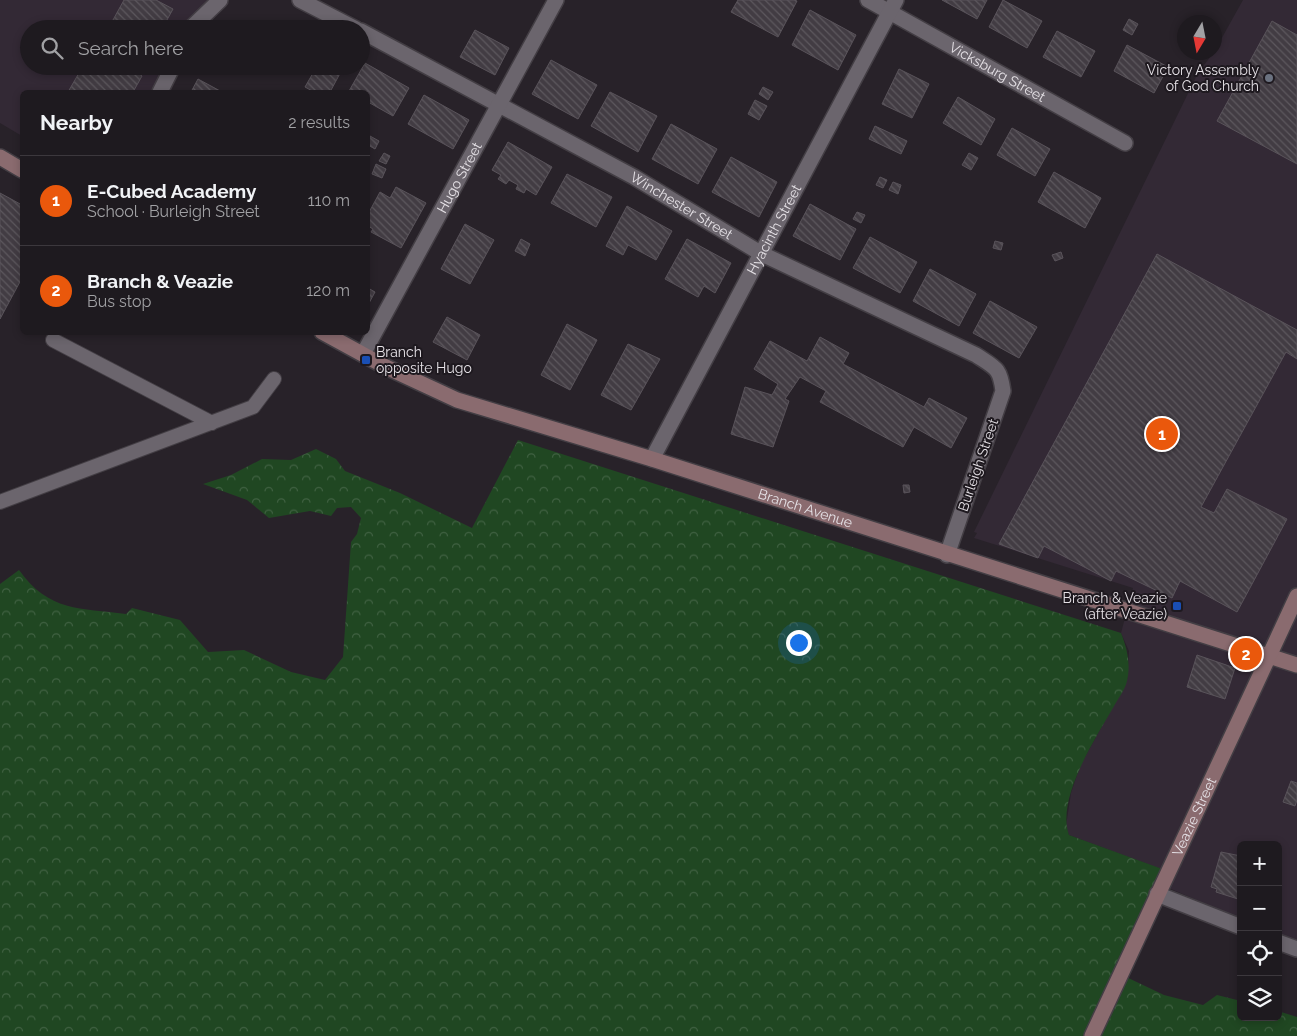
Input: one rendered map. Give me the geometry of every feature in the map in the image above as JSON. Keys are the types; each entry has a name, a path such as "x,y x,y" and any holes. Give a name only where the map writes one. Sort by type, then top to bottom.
{"main road":[{"path":"0,157 20,169"},
{"name":"Branch Avenue","path":"328,335 457,400 1297,665"},
{"name":"Veazie Street","path":"1092,1036 1297,596"}],"street":[{"path":"199,20 220,0"},
{"path":"300,0 339,20"},
{"name":"Hugo Street","path":"363,354 556,0"},
{"name":"Vicksburg Street","path":"868,0 893,6 1125,143"},
{"name":"Hyacinth Street","path":"652,460 893,6"},
{"name":"Winchester Street","path":"370,36 634,177 762,254 976,355 995,368 1001,375"},
{"path":"161,90 168,75"},
{"name":"Burleigh Street","path":"946,555 1004,392 1001,375"},
{"path":"1157,894 1237,925"},
{"path":"1282,943 1297,949"}],"lane":[{"path":"53,340 212,423"},
{"path":"0,502 253,407 274,379"}],"shaded area":[{"path":"0,0 223,0 202,20 20,20 20,75 166,75 158,90 20,90 20,135 0,123"},
{"path":"1243,0 1297,0 1297,943 1282,937 1282,841 1237,841 1237,917 1164,886 1164,870 1069,835 1066,826 1071,793 1080,766 1127,681 1129,651 1121,633 1133,588 974,538 977,533 974,532 1198,73 1208,60 1222,60 1222,38"}],"green space":[{"path":"518,440 1121,633 1128,656 1127,681 1079,770 1072,787 1066,820 1069,835 1165,870 1122,975 1164,995 1203,1005 1217,995 1237,1000 1237,1021 1282,1021 1282,1012 1297,1017 1297,1036 0,1036 0,584 19,570 30,584 42,594 66,606 126,614 132,608 180,620 208,652 244,650 291,672 325,680 343,657 351,542 357,534 361,518 351,507 337,508 331,516 310,511 269,518 247,500 203,484 231,475 262,459 291,460 316,449 336,459 345,471 400,493 472,528"}],"building":[{"path":"124,0 156,0 173,9 167,20 113,20"},
{"path":"738,0 797,1 778,37 731,12"},
{"path":"942,0 987,0 977,19"},
{"path":"1003,0 1042,21 1027,48 989,27"},
{"path":"810,10 856,35 838,70 792,45"},
{"path":"1129,19 1138,24 1132,35 1123,30"},
{"name":"Victory Assembly of God Church","path":"1272,21 1297,35 1297,164 1217,121"},
{"path":"475,30 509,48 495,75 460,57"},
{"path":"1057,31 1095,51 1081,77 1043,57"},
{"path":"1127,45 1168,67 1154,93 1114,71"},
{"path":"551,60 597,85 578,119 532,94"},
{"path":"370,66 409,88 393,116 370,103 370,90 350,90 358,75 370,75"},
{"path":"899,69 929,84 912,118 882,104"},
{"path":"78,75 142,76 134,90 69,90"},
{"path":"312,75 339,75 331,90 310,90 305,87"},
{"path":"198,79 218,90 192,90"},
{"path":"763,87 773,92 768,100 759,94"},
{"path":"610,92 657,116 638,152 591,126"},
{"path":"424,95 469,120 453,149 408,124"},
{"path":"958,97 995,119 981,145 943,123"},
{"path":"755,100 767,106 759,120 748,114"},
{"path":"671,124 717,149 698,184 652,159"},
{"path":"875,126 907,141 901,154 869,139"},
{"path":"1012,128 1050,149 1035,176 997,155"},
{"path":"370,136 379,141 375,149 370,146"},
{"path":"508,142 552,167 536,195 526,189 524,193 516,189 518,185 509,180 506,184 498,179 501,175 492,170"},
{"path":"384,153 390,156 386,164 379,161"},
{"path":"969,153 978,158 971,170 962,165"},
{"path":"731,157 777,182 759,217 712,192"},
{"path":"376,164 386,169 382,178 372,174"},
{"path":"1054,172 1101,198 1085,228 1038,202"},
{"path":"567,174 612,197 596,227 551,203"},
{"path":"880,177 887,180 883,188 876,185"},
{"path":"893,182 901,185 898,194 889,190"},
{"path":"396,187 426,203 401,248 371,232 373,229 370,227 370,210 380,192 390,198"},
{"path":"0,193 20,204 20,282 0,319"},
{"path":"810,204 856,229 840,260 793,236"},
{"path":"627,206 672,231 656,260 628,245 623,255 606,246"},
{"path":"857,212 865,215 861,223 853,219"},
{"path":"465,224 494,240 470,284 441,269"},
{"path":"870,237 917,262 900,293 853,268"},
{"path":"521,239 530,244 525,256 515,251"},
{"path":"687,239 731,263 715,293 704,286 698,297 665,279"},
{"path":"995,241 1003,243 1001,250 993,248"},
{"path":"1061,252 1063,258 1055,261 1052,255"},
{"path":"1157,254 1297,330 1297,359 1286,352 1201,507 1214,513 1227,489 1287,519 1237,612 1180,581 1172,598 1116,571 1111,581 1044,546 1038,558 999,544"},
{"path":"930,269 976,294 959,326 913,301"},
{"path":"370,289 375,292 370,301"},
{"path":"990,301 1037,327 1019,358 973,333"},
{"path":"447,317 480,335 467,360 433,342"},
{"path":"567,324 597,340 570,390 541,375"},
{"path":"820,337 849,353 843,364 924,407 929,398 967,418 951,448 914,427 903,447 820,402 826,391 800,377 785,399 789,401 773,447 731,434 745,387 772,395 778,384 754,369 770,341 807,361"},
{"path":"628,344 660,359 631,410 601,395"},
{"path":"903,485 909,485 910,492 904,493"},
{"path":"1197,655 1235,668 1225,699 1187,687"},
{"path":"1291,781 1297,783 1295,806 1283,802"},
{"path":"1221,852 1237,855 1237,899 1216,892 1217,889 1211,887"}],"place":[{"name":"Victory Assembly of God Church","path":"1269,78"},
{"name":"Branch opposite Hugo","path":"366,360"},
{"name":"E-Cubed Academy","path":"1162,434"},
{"name":"Branch & Veazie (after Veazie)","path":"1177,606"},
{"name":"Branch & Veazie","path":"1246,654"}]}
